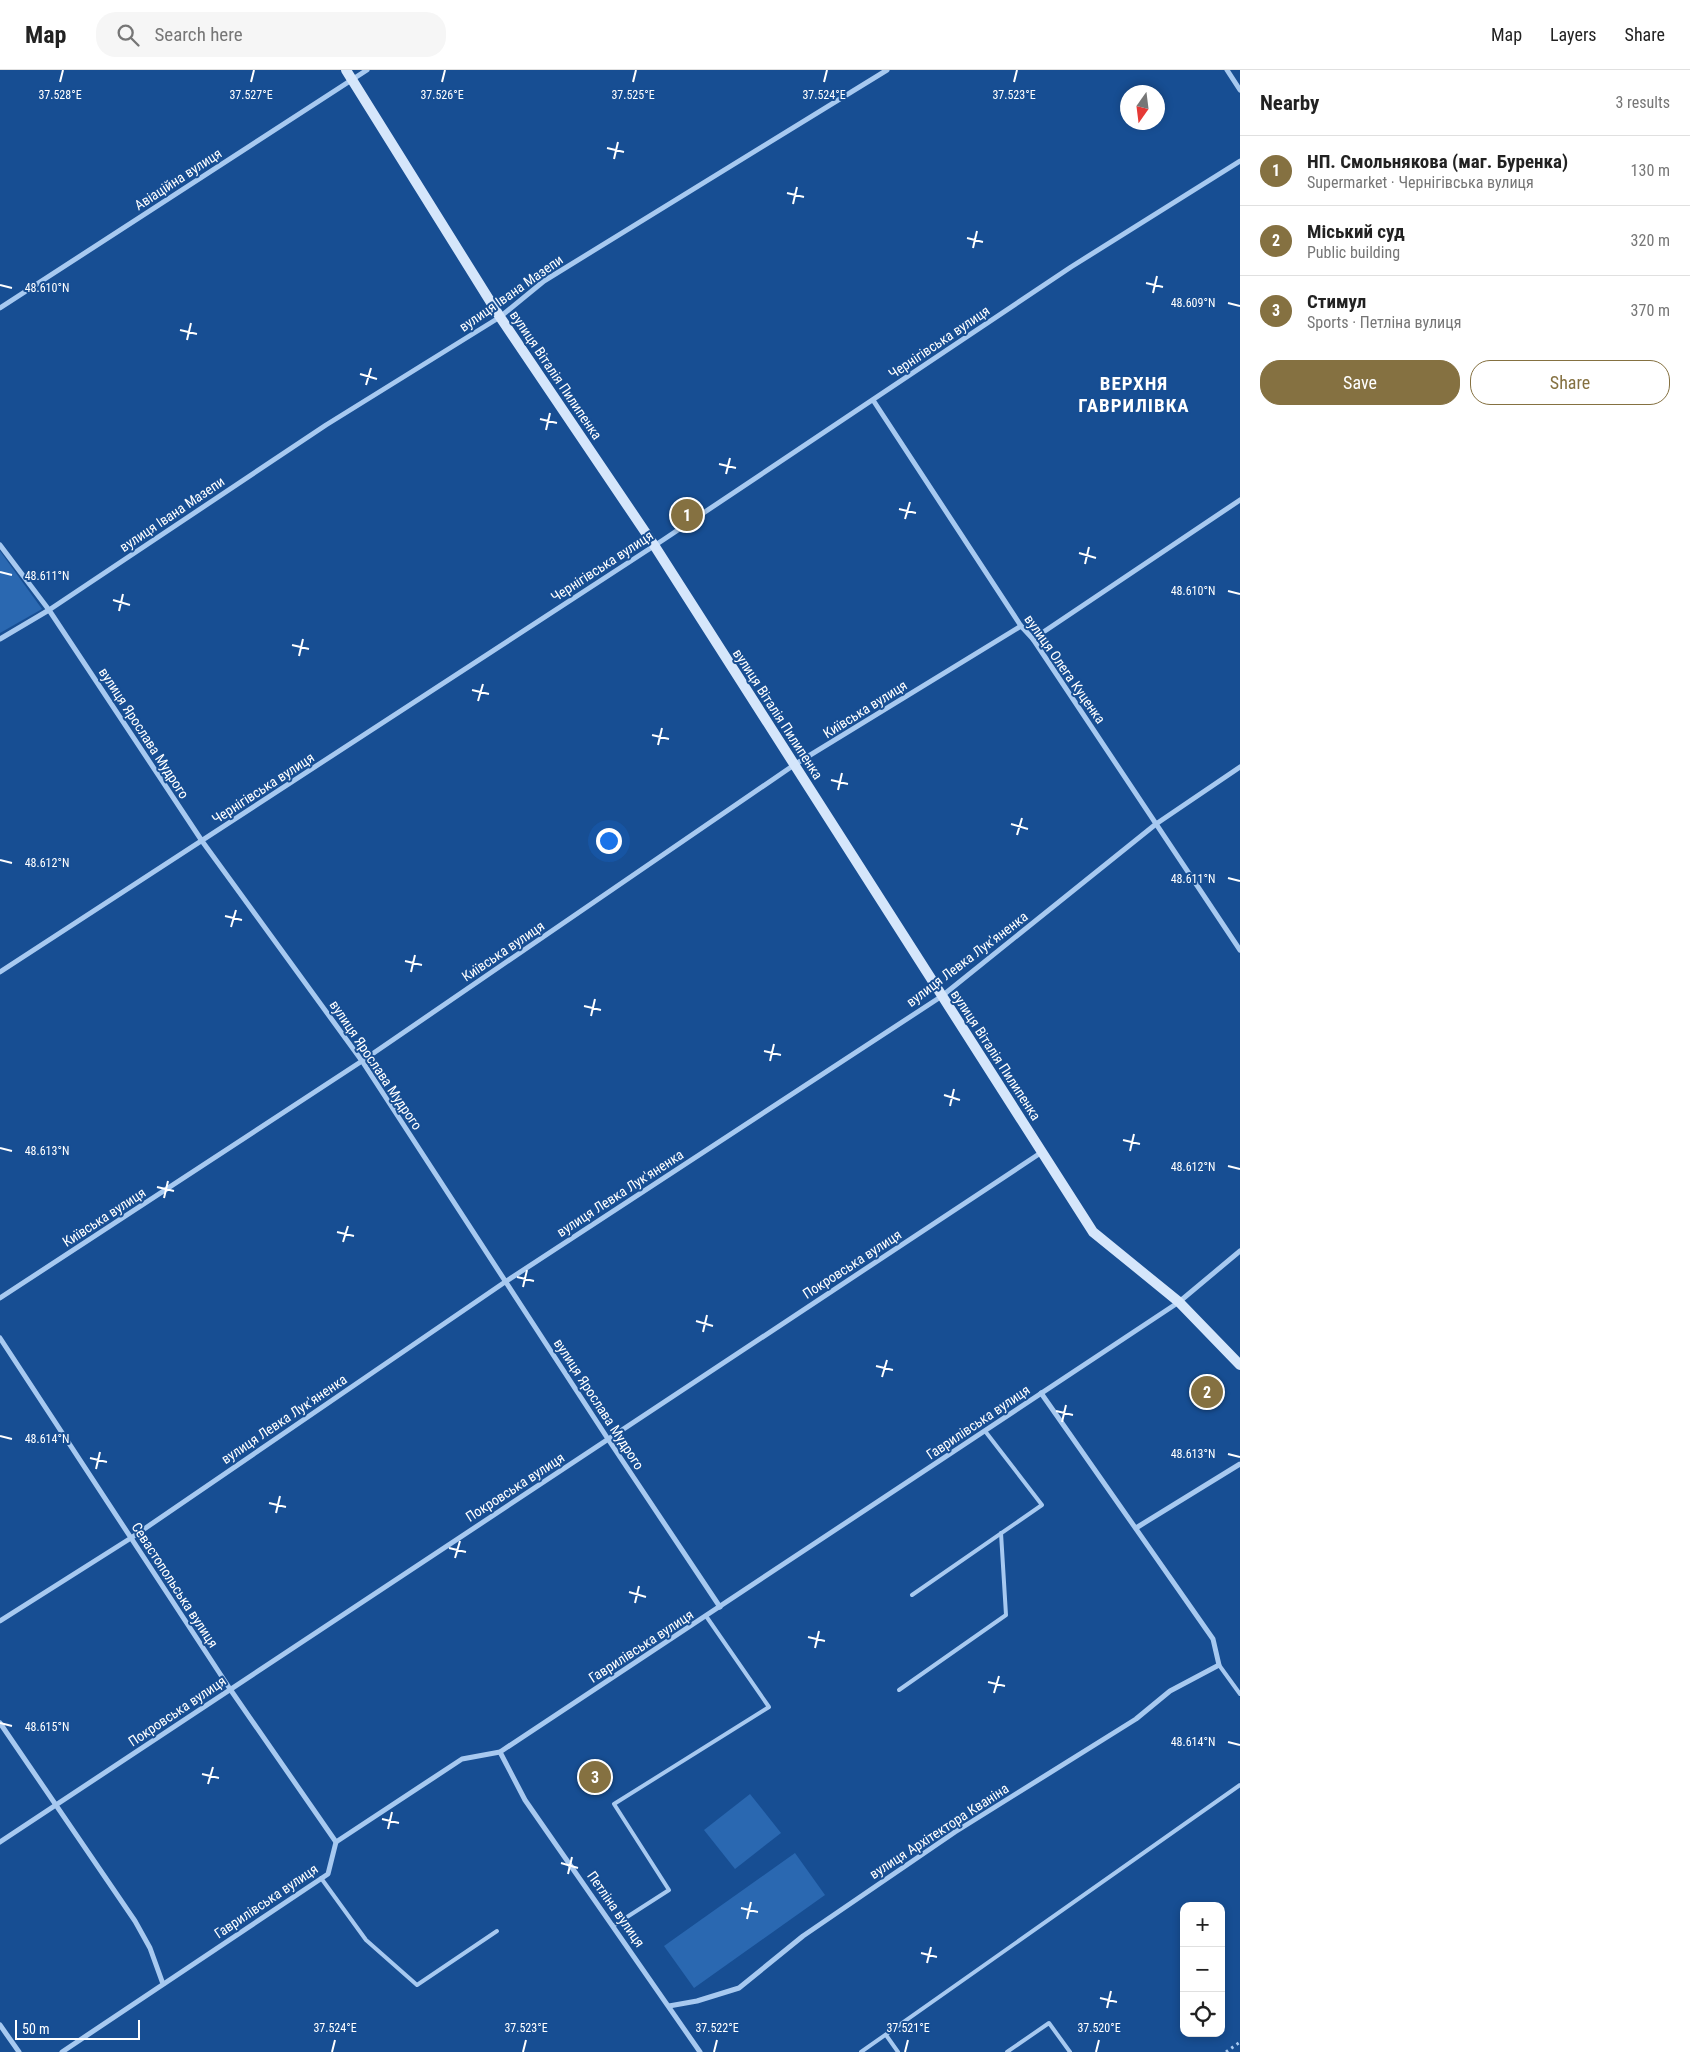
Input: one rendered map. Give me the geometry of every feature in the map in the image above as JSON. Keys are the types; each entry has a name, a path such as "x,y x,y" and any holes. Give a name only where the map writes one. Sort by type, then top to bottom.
{"street":[{"name":"вулиця Віталія Пилипенка","path":"346,70 500,318 654,545 1093,1232 1179,1302 1240,1365"},
{"name":"Авіаційна вулиця","path":"0,308 367,70"},
{"name":"вулиця Івана Мазепи","path":"0,639 49,610 326,426 500,318 544,281 887,70"},
{"path":"1227,70 1240,90"},
{"name":"Чернігівська вулиця","path":"0,972 654,545 1071,267 1240,161"},
{"name":"вулиця Олега Куценка","path":"873,400 1020,626 1033,639 1240,950"},
{"path":"1033,639 1240,500"},
{"name":"вулиця Ярослава Мудрого","path":"0,545 49,610 202,841 362,1061 505,1282 720,1607"},
{"name":"Київська вулиця","path":"0,1298 362,1061 794,765 1020,626"},
{"name":"вулиця Левка Лук'яненка","path":"0,1621 130,1538 505,1282 942,996 1156,824 1240,768"},
{"name":"Покровська вулиця","path":"0,1842 1042,1152"},
{"name":"Гаврилівська вулиця","path":"62,2052 328,1874 336,1842 462,1759 500,1752 1179,1302 1240,1250"},
{"name":"Севастопольська вулиця","path":"0,1338 230,1689 336,1842"},
{"path":"1041,1393 1213,1639 1219,1665"},
{"path":"1136,1528 1240,1464"},
{"name":"вулиця Архітектора Кваніна","path":"670,2006 697,2001 739,1988 803,1936 947,1838 1136,1719 1170,1691 1219,1665"},
{"path":"0,1723 135,1921 150,1948 163,1984"},
{"name":"Петліна вулиця","path":"500,1752 525,1800 670,2006 700,2052"},
{"path":"0,2025 19,2052"}],"lane":[{"path":"912,1595 1042,1505 985,1431"},
{"path":"899,1690 1006,1615 1001,1533"},
{"path":"613,1926 669,1890 614,1804 769,1707 706,1616"},
{"path":"1219,1665 1240,1694"},
{"path":"861,2052 1240,1785"},
{"path":"321,1878 366,1940 417,1985 497,1931"},
{"path":"1007,2052 1049,2023 1070,2052"},
{"path":"886,2034 898,2052"}],"path":[{"path":"1226,2052 1240,2042"}],"shaded area":[{"path":"0,551 42,609 0,633"},
{"path":"750,1794 781,1833 735,1869 704,1830"},
{"path":"795,1853 825,1895 694,1988 664,1946"}],"place":[{"name":"НП. Смольнякова (маг. Буренка)","path":"687,515"},
{"name":"Міський суд","path":"1207,1392"},
{"name":"Стимул","path":"595,1777"}],"district":[{"name":"ВЕРХНЯ ГАВРИЛІВКА","path":"1134,394"}]}
